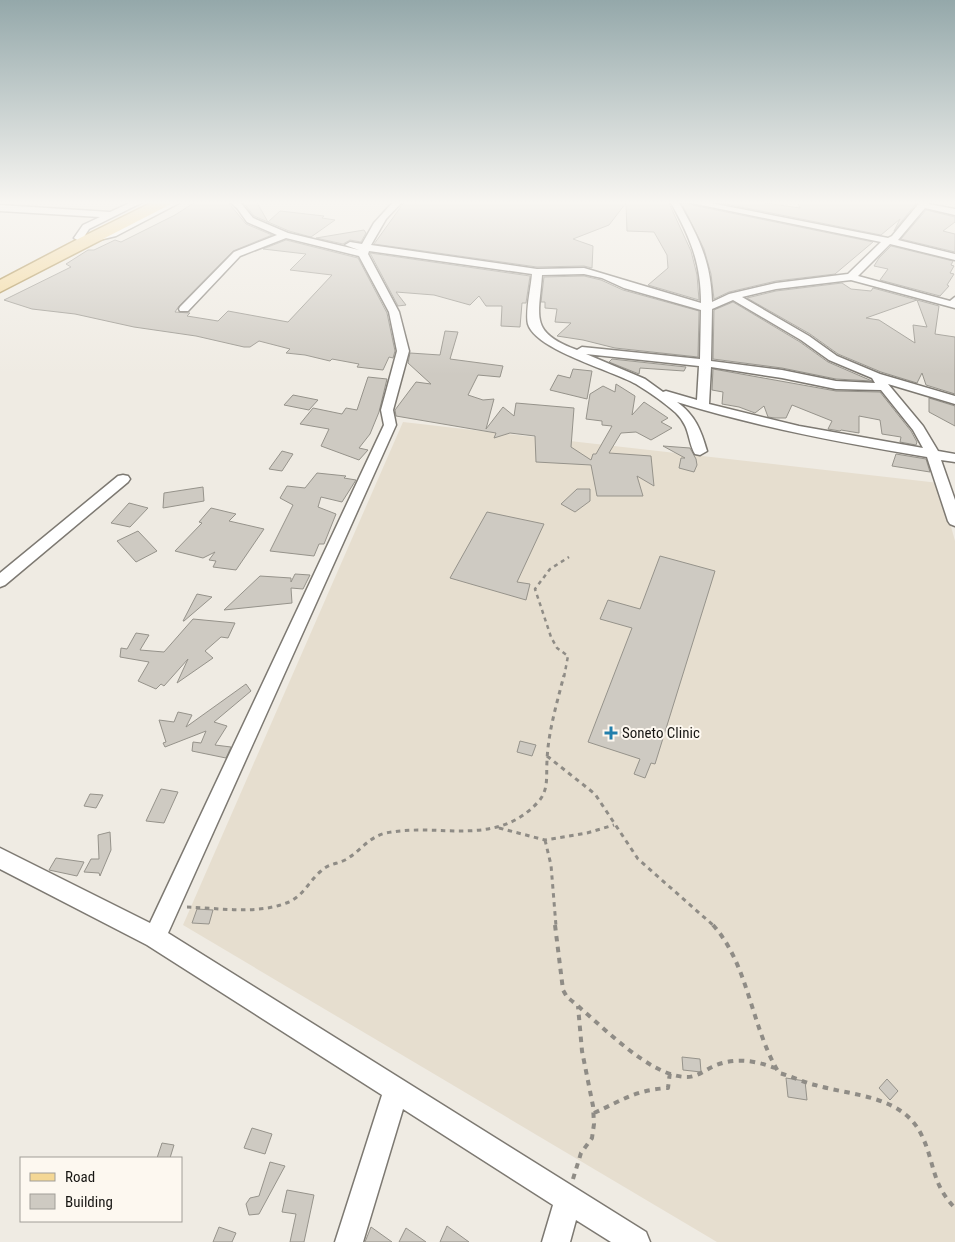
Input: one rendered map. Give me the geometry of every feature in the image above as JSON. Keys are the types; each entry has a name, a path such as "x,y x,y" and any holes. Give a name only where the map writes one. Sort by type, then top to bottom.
{"main road":[{"path":"0,279 42,259"},
{"path":"0,288 49,259"}],"street":[{"path":"184,309 232,259"},
{"path":"155,937 390,425 387,410 403,351 394,312 367,259"},
{"path":"434,259 537,272 584,272 605,276 628,286 706,308 733,296 776,286 851,277 953,305 955,300"},
{"path":"701,259 706,291 703,407"},
{"path":"851,277 869,259"},
{"path":"537,272 533,322 538,333 560,348 608,366 641,382 681,411 695,430 700,451"},
{"path":"733,296 805,338 833,358 876,376 955,400"},
{"path":"560,348 704,363 782,374 836,385 886,387"},
{"path":"876,376 920,429 933,454 955,521"},
{"path":"650,390 703,407 813,434 955,458"},
{"path":"0,581 123,479"},
{"path":"0,858 155,937 636,1242"},
{"path":"349,1242 396,1091"},
{"path":"556,1242 568,1198"}],"path":[{"path":"170,905 270,907 299,896 323,869 347,859 356,849 382,833 403,829 429,828 470,833 499,828 522,817 539,802 548,788 547,756 568,656 559,650 551,638 547,624 539,610 535,590 550,569 569,557"},
{"path":"547,756 600,798 614,825 644,865 683,896 724,937 732,952 768,1055 778,1073 815,1085 870,1096 909,1117 916,1123 922,1137 937,1187 955,1208"},
{"path":"499,828 545,840 587,833 614,825"},
{"path":"545,840 551,865 554,916 561,960 563,990 568,997 641,1059 670,1072 685,1077 701,1075 713,1067 744,1060 758,1061 776,1069"},
{"path":"568,1198 575,1167 585,1146 592,1138 594,1112 582,1052 578,1004"},
{"path":"594,1112 634,1093 647,1089 668,1088 670,1072"}],"shaded area":[{"name":"Soneto Clinic","path":"403,422 939,483 955,541 955,1242 717,1242 183,925"}],"building":[{"path":"74,259 225,259 175,312 190,313 187,316 218,321 228,311 288,322 332,275 290,270 301,259 359,259 387,313 395,351 393,358 389,357 383,370 357,367 359,364 286,353 290,349 259,341 250,347 244,347 196,336 134,327 75,314 32,309 4,300 71,267 66,264"},
{"path":"373,259 411,259 530,276 526,303 522,303 520,327 501,326 502,306 486,306 479,296 470,305 434,295 396,292 406,305 398,306"},
{"path":"480,259 592,259 592,268 584,266 537,267"},
{"path":"667,259 693,259 697,275 699,300 648,285 668,268"},
{"path":"707,259 853,259 835,274 776,281 729,292 714,299"},
{"path":"878,259 945,259 953,261 951,265 954,266 950,273 954,274 947,285 949,286 940,296 880,280 888,269 874,266"},
{"path":"584,276 601,280 623,290 699,311 698,357 615,348 557,336 571,323 555,322 557,309 545,308 545,302 541,302 544,277"},
{"path":"842,283 851,289 871,291 873,288 917,300 939,306 935,334 955,337 955,394 926,385 922,373 917,383 881,372 838,354 810,334 747,298 776,291","holes":["917,300 927,327 913,325 915,343 879,320 866,318"]},
{"path":"733,302 800,342 828,362 872,381 836,379 782,368 713,359 714,310"},
{"path":"445,331 458,332 450,359 503,366 500,377 478,375 468,395 483,400 494,399 486,429 503,407 514,416 516,403 574,408 571,447 591,460 612,426 602,425 602,421 586,419 590,394 603,386 615,392 616,384 635,396 632,415 644,402 668,418 661,422 672,428 651,440 636,432 621,433 609,453 651,456 654,486 637,476 643,496 597,496 591,465 536,462 535,436 510,433 494,438 496,433 396,416 395,410 416,382 431,384 408,363 410,353 440,355"},
{"path":"612,359 686,367 684,371 640,368 639,374 609,362"},
{"path":"573,369 592,371 587,399 550,390 558,375 570,378"},
{"path":"713,369 836,391 880,392 911,431 917,442 916,445 900,442 901,437 882,434 880,420 859,416 859,433 828,429 832,421 792,405 786,418 775,418 768,417 764,406 755,413 739,407 722,404 723,392 712,390"},
{"path":"368,377 387,379 379,412 370,434 359,448 368,450 359,460 321,446 329,429 300,424 313,408 342,414 346,408 357,410"},
{"path":"293,395 318,400 309,410 284,405"},
{"path":"929,398 955,406 955,426 929,412"},
{"path":"663,446 690,448 697,465 694,472 679,468 681,458 685,458"},
{"path":"282,451 293,454 282,471 269,469"},
{"path":"896,454 926,459 930,472 892,466"},
{"path":"317,473 346,476 344,478 356,480 342,502 321,497 318,507 336,514 324,544 319,544 314,556 270,551 293,505 280,498 287,486 305,488"},
{"path":"203,487 204,501 163,508 164,493"},
{"path":"577,489 590,489 590,501 575,512 561,504"},
{"path":"129,503 148,508 130,527 111,523"},
{"path":"211,508 236,514 229,521 264,529 236,570 213,567 216,561 209,560 215,552 203,558 175,551 202,523 199,522"},
{"path":"487,512 544,524 517,582 530,584 526,600 450,578"},
{"path":"138,531 157,551 136,562 117,541"},
{"path":"660,556 715,571 655,764 651,763 645,778 634,774 640,759 588,742 632,628 600,619 608,600 640,609"},
{"path":"295,574 310,575 303,589 291,588 292,603 224,610 260,576 291,578 291,582"},
{"path":"197,594 212,597 183,621"},
{"path":"193,619 235,623 228,638 221,637 205,651 213,658 177,683 188,659 164,686 161,684 156,689 138,681 149,662 120,657 121,648 127,649 136,633 149,635 140,650 164,652"},
{"path":"246,684 251,691 214,722 227,726 215,745 231,747 226,758 192,751 193,742 201,743 206,731 165,747 163,743 166,742 159,720 174,722 178,712 192,715 186,727"},
{"path":"520,741 536,745 532,756 517,752"},
{"path":"161,789 178,792 164,823 146,821"},
{"path":"90,794 103,795 96,808 84,806"},
{"path":"110,832 111,850 100,876 99,873 84,872 91,859 99,859 98,835"},
{"path":"56,858 84,862 77,876 49,870"},
{"path":"197,909 213,910 209,924 192,923"},
{"path":"682,1057 700,1059 701,1072 683,1070"},
{"path":"786,1078 805,1081 807,1100 788,1097"},
{"path":"887,1079 898,1091 890,1100 879,1088"},
{"path":"252,1128 272,1134 265,1154 244,1148"},
{"path":"162,1143 174,1145 170,1157 157,1157"},
{"path":"270,1162 285,1166 259,1214 249,1215 246,1204 250,1198 259,1196"},
{"path":"287,1190 314,1195 304,1242 290,1242 296,1214 282,1212"},
{"path":"447,1226 469,1242 440,1242"},
{"path":"219,1227 236,1233 232,1242 213,1242"},
{"path":"371,1227 392,1242 365,1242"},
{"path":"406,1228 426,1242 399,1242"}],"place":[{"name":"Soneto Clinic","path":"611,733"}]}
